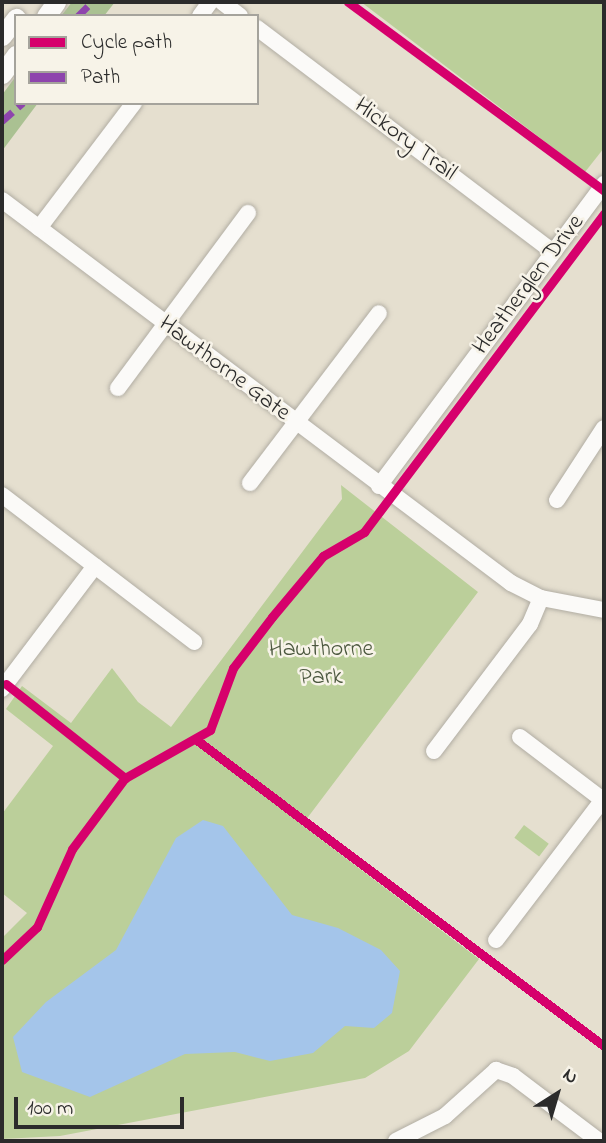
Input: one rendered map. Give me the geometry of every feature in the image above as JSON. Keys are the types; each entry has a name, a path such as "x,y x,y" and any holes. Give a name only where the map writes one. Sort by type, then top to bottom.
{"main road":[{"path":"2,36 14,20"},
{"path":"2,74 14,58"}],"street":[{"path":"222,2 237,14"},
{"name":"Hickory Trail","path":"259,31 553,252"},
{"path":"39,228 132,105"},
{"name":"Heatherglen Drive","path":"379,486 604,184"},
{"name":"Hawthorne Gate","path":"2,200 379,486 447,536 541,598"},
{"path":"118,388 248,213"},
{"path":"250,483 379,313"},
{"path":"557,500 604,431"},
{"path":"2,495 194,642"},
{"path":"3,684 95,565"},
{"path":"434,751 530,624 541,598 600,610"},
{"path":"496,940 604,800 520,737"},
{"path":"396,1141 445,1116 496,1070 513,1076 599,1141"}],"green space":[{"path":"72,2 115,2 106,14 63,14"},
{"path":"361,2 604,2 604,148 585,172"},
{"path":"14,79 14,105 36,105 2,151 2,95"},
{"name":"Hawthorne Park","path":"341,485 478,592 302,825 479,959 409,1051 365,1078 60,1136 2,1139 2,938 27,913 2,893 2,814 53,746 6,709 22,686 71,723 112,668 138,702 171,727 342,499"},
{"path":"524,825 549,844 539,856 514,838"}],"water":[{"path":"203,820 223,826 292,915 338,928 381,950 400,971 392,1013 374,1028 345,1026 313,1053 270,1061 235,1052 185,1054 90,1097 22,1072 13,1037 46,1002 116,950 176,838"}],"marked path":[{"path":"80,14 92,2"},
{"path":"2,121 21,105"}],"cycle path":[{"path":"348,2 604,191"},
{"path":"2,960 37,927 72,849 125,778 210,730 233,668 323,556 364,532 604,213"},
{"path":"6,684 125,778"},
{"path":"198,741 604,1046"}]}
